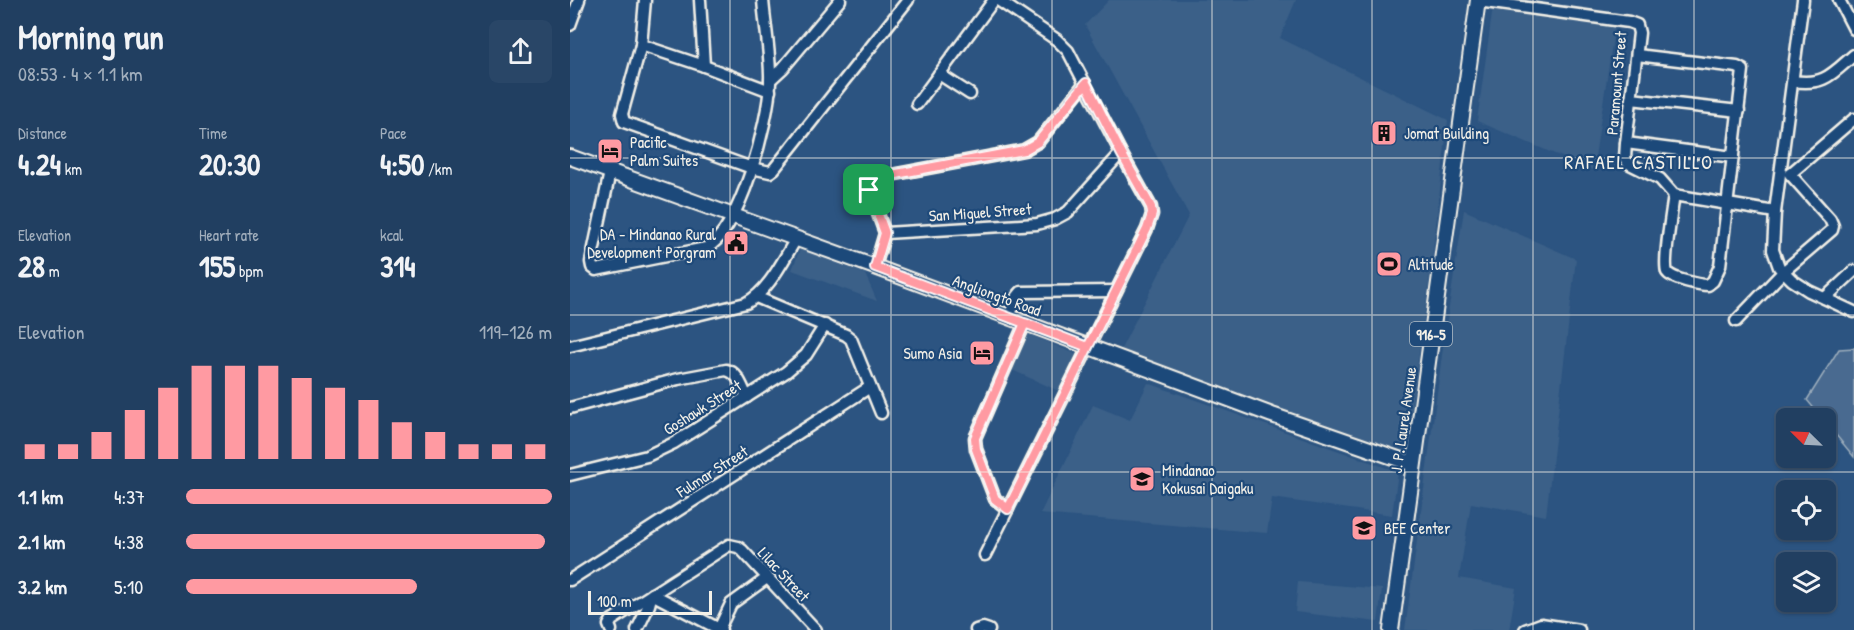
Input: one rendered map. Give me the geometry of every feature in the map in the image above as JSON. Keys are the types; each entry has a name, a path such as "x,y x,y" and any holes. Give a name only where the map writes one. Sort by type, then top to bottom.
{"main road":[{"name":"J. P. Laurel Avenue","path":"1391,630 1478,0"},
{"name":"Angliongto Road","path":"570,157 1413,465"}],"street":[{"path":"570,25 579,0"},
{"path":"645,0 641,45 622,114 624,122 752,168 770,172 774,170 902,2"},
{"path":"700,0 704,66"},
{"path":"610,172 591,262 592,267 596,270 706,248 719,240 733,217 763,133 770,85 763,0"},
{"path":"770,85 840,0"},
{"path":"917,104 996,0 1063,45 1086,83 1151,207 1152,214 1147,229 985,555"},
{"name":"Paramount Street","path":"1478,0 1637,25 1639,33 1625,158 1628,163 1660,180 1674,195"},
{"path":"1803,0 1785,174 1775,212 1773,250 1775,260 1783,272 1799,286 1854,312"},
{"path":"1839,0 1854,29"},
{"path":"641,45 770,85"},
{"path":"1637,55 1737,67 1744,73 1727,204 1720,266 1713,281 1708,285 1671,276 1666,259 1674,195 1727,204 1775,212"},
{"path":"1793,81 1805,83 1822,81 1854,55"},
{"path":"939,74 970,94"},
{"path":"875,267 885,233 868,187 870,182 875,178 1024,150 1038,142 1086,83"},
{"path":"1631,99 1739,111"},
{"path":"1785,174 1854,119"},
{"path":"1626,143 1734,157"},
{"name":"San Miguel Street","path":"885,233 1037,224 1055,219 1068,212 1121,153"},
{"path":"1736,321 1783,272 1829,233 1833,226 1830,219 1785,174"},
{"path":"570,346 736,306 756,297 796,238"},
{"path":"1825,298 1854,272"},
{"path":"1009,317 1021,292 1116,291"},
{"path":"756,297 842,332 850,339 881,413"},
{"path":"1008,509 995,499 976,449 975,438 1025,323"},
{"name":"Goshawk Street","path":"570,476 656,452 674,443 786,372 806,355 825,325"},
{"path":"570,408 678,379 726,370 736,375 747,397"},
{"name":"Fulmar Street","path":"570,580 870,387"},
{"name":"Lilac Street","path":"610,628 612,620 729,545 742,550 816,630"},
{"path":"637,630 652,594 720,629 731,604 768,578"},
{"path":"1525,630 1536,624 1546,624 1579,630"}],"shaded area":[{"path":"1109,0 1296,0 1280,38 1448,120 1432,260 1406,448 1363,442 1120,351 1189,215 1085,25"},
{"path":"1493,7 1615,24 1593,170 1477,121"},
{"path":"1464,210 1576,259 1546,516 1471,503 1459,578 1516,588 1509,630 1405,630 1445,333"},
{"path":"800,249 865,274 877,301 792,270"},
{"path":"1026,333 1078,355 1061,392 1010,369"},
{"path":"1854,348 1854,457 1836,435 1836,408 1814,408 1807,400 1839,349"},
{"name":"Mindanao Kokusai Daigaku","path":"1148,383 1398,472 1392,515 1272,498 1267,533 1040,514 1093,405 1130,420"},
{"path":"1298,582 1382,589 1378,622 1295,612"}],"place":[{"name":"Jomat Building","path":"1384,133"},
{"name":"Pacific Palm Suites","path":"610,151"},
{"name":"DA - Mindanao Rural Development Porgram","path":"736,243"},
{"name":"Altitude","path":"1389,264"},
{"name":"Sumo Asia","path":"982,353"},
{"name":"Mindanao Kokusai Daigaku","path":"1142,479"},
{"name":"BEE Center","path":"1364,528"}],"district":[{"name":"RAFAEL CASTILLO","path":"1639,161"}],"route":[{"path":"869,190 870,182 875,178 1024,150 1038,142 1086,83 1151,207 1151,220 1147,229 1088,347 1025,323 979,425 975,438 976,449 995,499 1008,509 1088,347 1009,317 875,267 885,233 869,190"}]}
